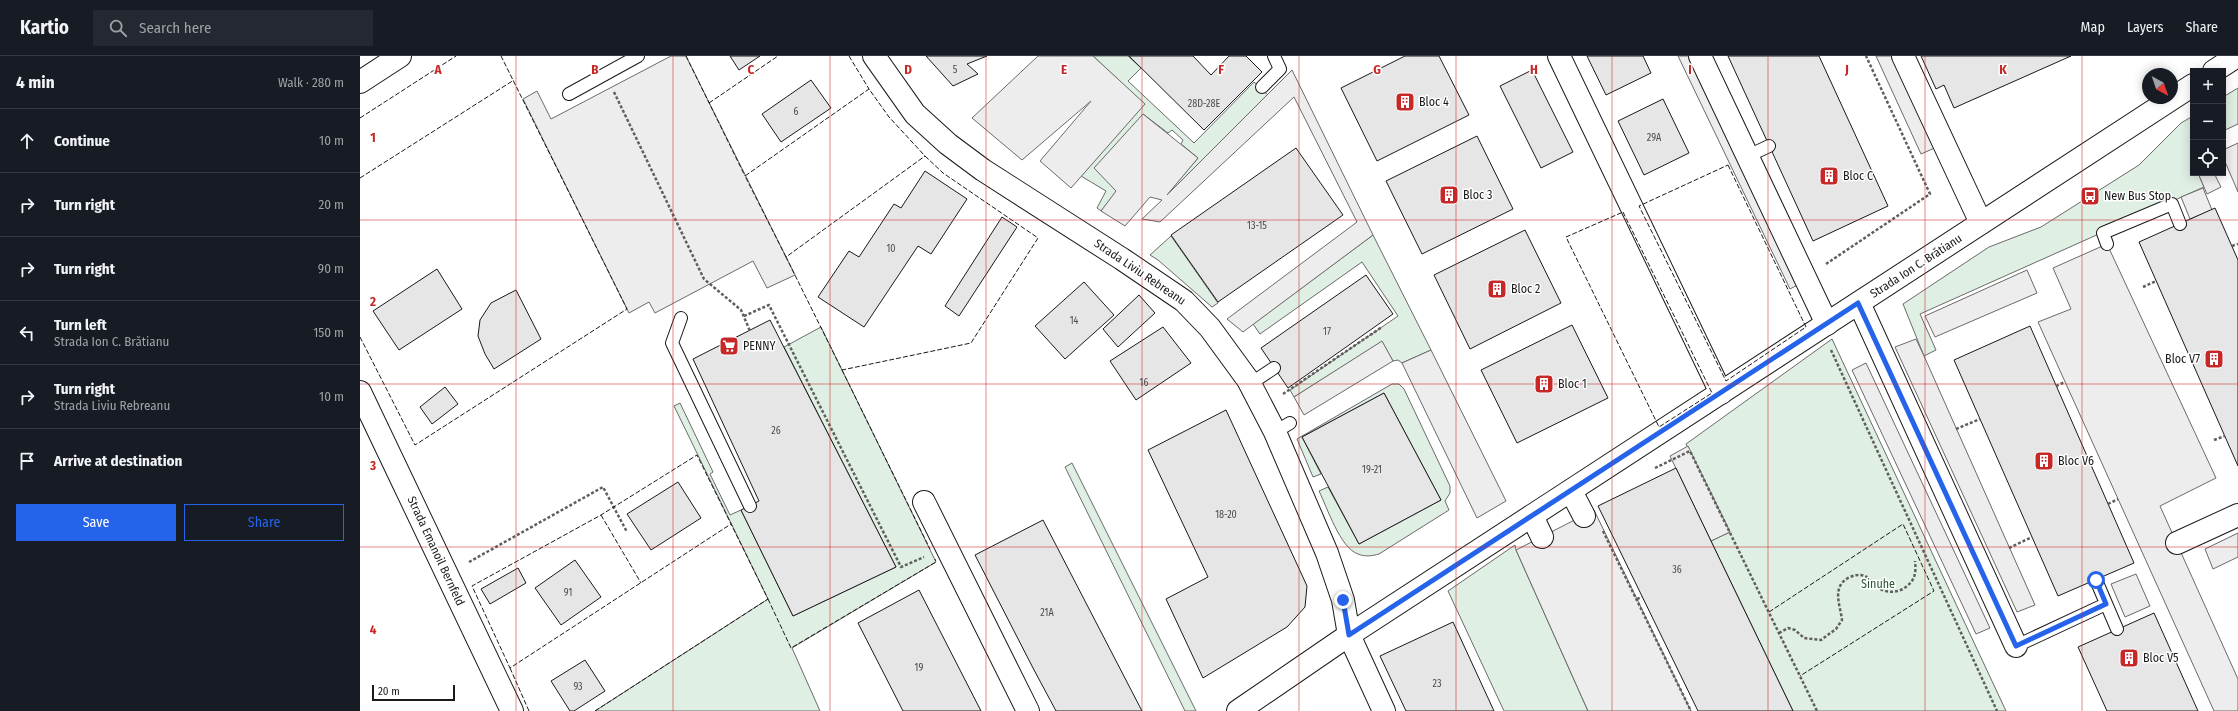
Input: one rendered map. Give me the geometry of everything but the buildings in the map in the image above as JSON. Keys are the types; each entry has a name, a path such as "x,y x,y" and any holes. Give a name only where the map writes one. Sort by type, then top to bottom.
{"street":[{"path":"360,82 400,56"},
{"name":"Strada Liviu Rebreanu","path":"874,56 915,114 948,144 982,170 1122,259 1184,301 1210,328 1283,428 1343,600 1349,635 1384,711"},
{"path":"1559,56 1721,392"},
{"path":"1700,56 1748,156 1824,325"},
{"path":"1903,56 1981,223"},
{"path":"2219,68 2237,56"},
{"name":"Strada Ion C. Brătianu","path":"1238,711 1349,635 2190,87"},
{"path":"1858,303 2016,646"},
{"name":"Strada Emanoil Bernfeld","path":"360,392 512,711"},
{"path":"1571,490 1592,520"},
{"path":"924,502 1028,711"},
{"path":"2177,543 2238,515"},
{"path":"1532,516 1542,537"}],"lane":[{"path":"569,94 638,56"},
{"path":"1262,87 1280,70 1274,56"},
{"path":"1748,156 1769,146"},
{"path":"2107,244 2103,233 2172,204 2180,224"},
{"path":"680,318 672,343 750,506"},
{"path":"1250,384 1274,368"},
{"path":"2096,580 2117,629"},
{"path":"2016,646 2106,604"}],"path":[{"path":"1825,265 1930,194 1866,56"},
{"path":"605,75 704,279 741,310 750,331"},
{"path":"2232,246 2238,244"},
{"path":"2142,287 2156,281"},
{"path":"744,316 769,305 902,567 946,547"},
{"path":"1824,325 1997,711"},
{"path":"1277,398 1382,327"},
{"path":"2056,386 2066,382"},
{"path":"1956,429 1980,419"},
{"path":"2214,440 2225,436"},
{"path":"1651,470 1690,451 1817,711"},
{"path":"447,575 603,487 627,532"},
{"path":"2108,504 2118,499"},
{"path":"1592,520 1637,599 1691,711"},
{"path":"2009,548 2032,538"},
{"path":"1779,633 1788,628 1795,630 1804,638 1820,640 1836,629 1842,620 1837,595 1840,584 1857,574 1864,576 1875,586 1884,590 1892,592 1902,590 1910,584 1916,574 1915,561"},
{"path":"1637,599 1642,597"}],"green space":[{"path":"1093,56 1128,56 1141,68 1128,81 1194,143 1254,82 1268,95 1162,200 1198,158 1181,144 1183,140 1172,130 1168,133 1143,114 1117,191 1101,211 1097,208 1106,191 1081,176 1144,104"},
{"path":"2238,88 2238,124 2226,130 2226,104 2226,95"},
{"path":"2190,118 2190,176 2199,176 2204,187 1920,314 1936,350 1924,356 1903,304 1989,247 2041,227 2139,165 2181,123"},
{"path":"1373,235 1431,350 1402,363 1398,360 1393,361 1382,342 1294,397 1290,390 1398,316 1362,262 1260,334 1253,324"},
{"path":"1171,236 1218,303 1212,307 1158,260 1150,255"},
{"path":"821,327 936,562 792,648 820,711 595,711 768,599 674,406 680,403 713,472 710,474 730,515 741,510 793,616 896,567 784,347"},
{"name":"Sinuhe","path":"1832,339 2006,711 1793,711 1711,541 1730,532 1686,444"},
{"path":"1392,384 1399,384 1404,389 1450,486 1450,493 1445,501 1449,510 1379,554 1363,556 1351,550 1345,544 1319,491 1328,487 1359,544 1441,500 1384,393 1302,437 1321,474 1313,477 1297,439"},
{"path":"1072,463 1196,711 1185,711 1065,467"},
{"path":"1515,545 1588,711 1504,711 1448,591"}],"shaded area":[{"path":"671,56 686,56 795,275 767,288 753,261 655,313 649,302 629,313 523,99 537,91 551,119"},
{"path":"1038,56 1093,56 1145,104 1071,188 1040,161 1091,101 1022,160 972,118"},
{"path":"1678,56 1694,56 1803,282 1790,289"},
{"path":"1876,56 1895,56 1937,147 1921,154"},
{"path":"1292,70 1373,235 1243,332 1227,319 1357,222 1294,97 1160,222 1142,219 1162,200 1150,197 1125,226 1101,211 1116,191 1094,168 1143,114 1198,158 1167,195"},
{"path":"2238,143 2238,192 2226,164 2226,149"},
{"path":"2199,176 2216,176 2221,187 2207,194"},
{"path":"2203,188 2212,210 2190,219 2181,197"},
{"path":"2107,244 2216,478 2160,506 2238,679 2238,711 2214,711 2038,322 2071,309 2053,268"},
{"path":"2027,270 2037,293 1935,337 1925,316"},
{"path":"1916,339 2035,605 2017,612 1895,347"},
{"path":"1382,341 1393,361 1304,415 1294,397"},
{"path":"1431,350 1506,501 1477,518 1402,363"},
{"path":"1866,363 1990,628 1976,634 1852,370"},
{"path":"1688,446 1730,532 1711,541 1670,456"},
{"path":"1594,510 1691,711 1588,711 1516,550"},
{"path":"2238,533 2238,557 2213,569 2205,549"},
{"path":"2136,574 2150,606 2125,617 2111,584"}],"fence":[{"path":"360,118 456,56"},
{"path":"360,337 415,445 627,309 501,56"},
{"path":"686,56 745,176"},
{"path":"709,103 778,56"},
{"path":"849,56 869,89"},
{"path":"360,178 514,80"},
{"path":"786,257 745,176 869,89 889,117 925,156"},
{"path":"925,156 943,173 1038,238 971,343 842,370 786,257 925,156"},
{"path":"1728,165 1806,327 1726,381 1639,206 1728,165"},
{"path":"1623,212 1712,393 1659,427 1566,237 1623,212"},
{"path":"842,370 930,549"},
{"path":"595,711 768,599 697,455 601,515 472,586 510,668 731,524"},
{"path":"601,515 641,583"},
{"path":"1769,612 1903,524 1934,591 1800,676"},
{"path":"768,599 791,648 936,562 935,559"},
{"path":"510,668 529,711"}],"place":[{"name":"Bloc 4","path":"1405,102"},
{"name":"Bloc C","path":"1829,176"},
{"name":"Bloc 3","path":"1449,195"},
{"name":"New Bus Stop","path":"2090,196"},
{"name":"Bloc 2","path":"1497,289"},
{"name":"PENNY","path":"729,346"},
{"name":"Bloc V7","path":"2214,359"},
{"name":"Bloc 1","path":"1544,384"},
{"name":"Bloc V6","path":"2044,461"},
{"name":"Bloc V5","path":"2129,658"}],"route":[{"path":"1343,600 1349,635 1858,303 1870,326 2016,646 2106,604 2096,580"}]}
